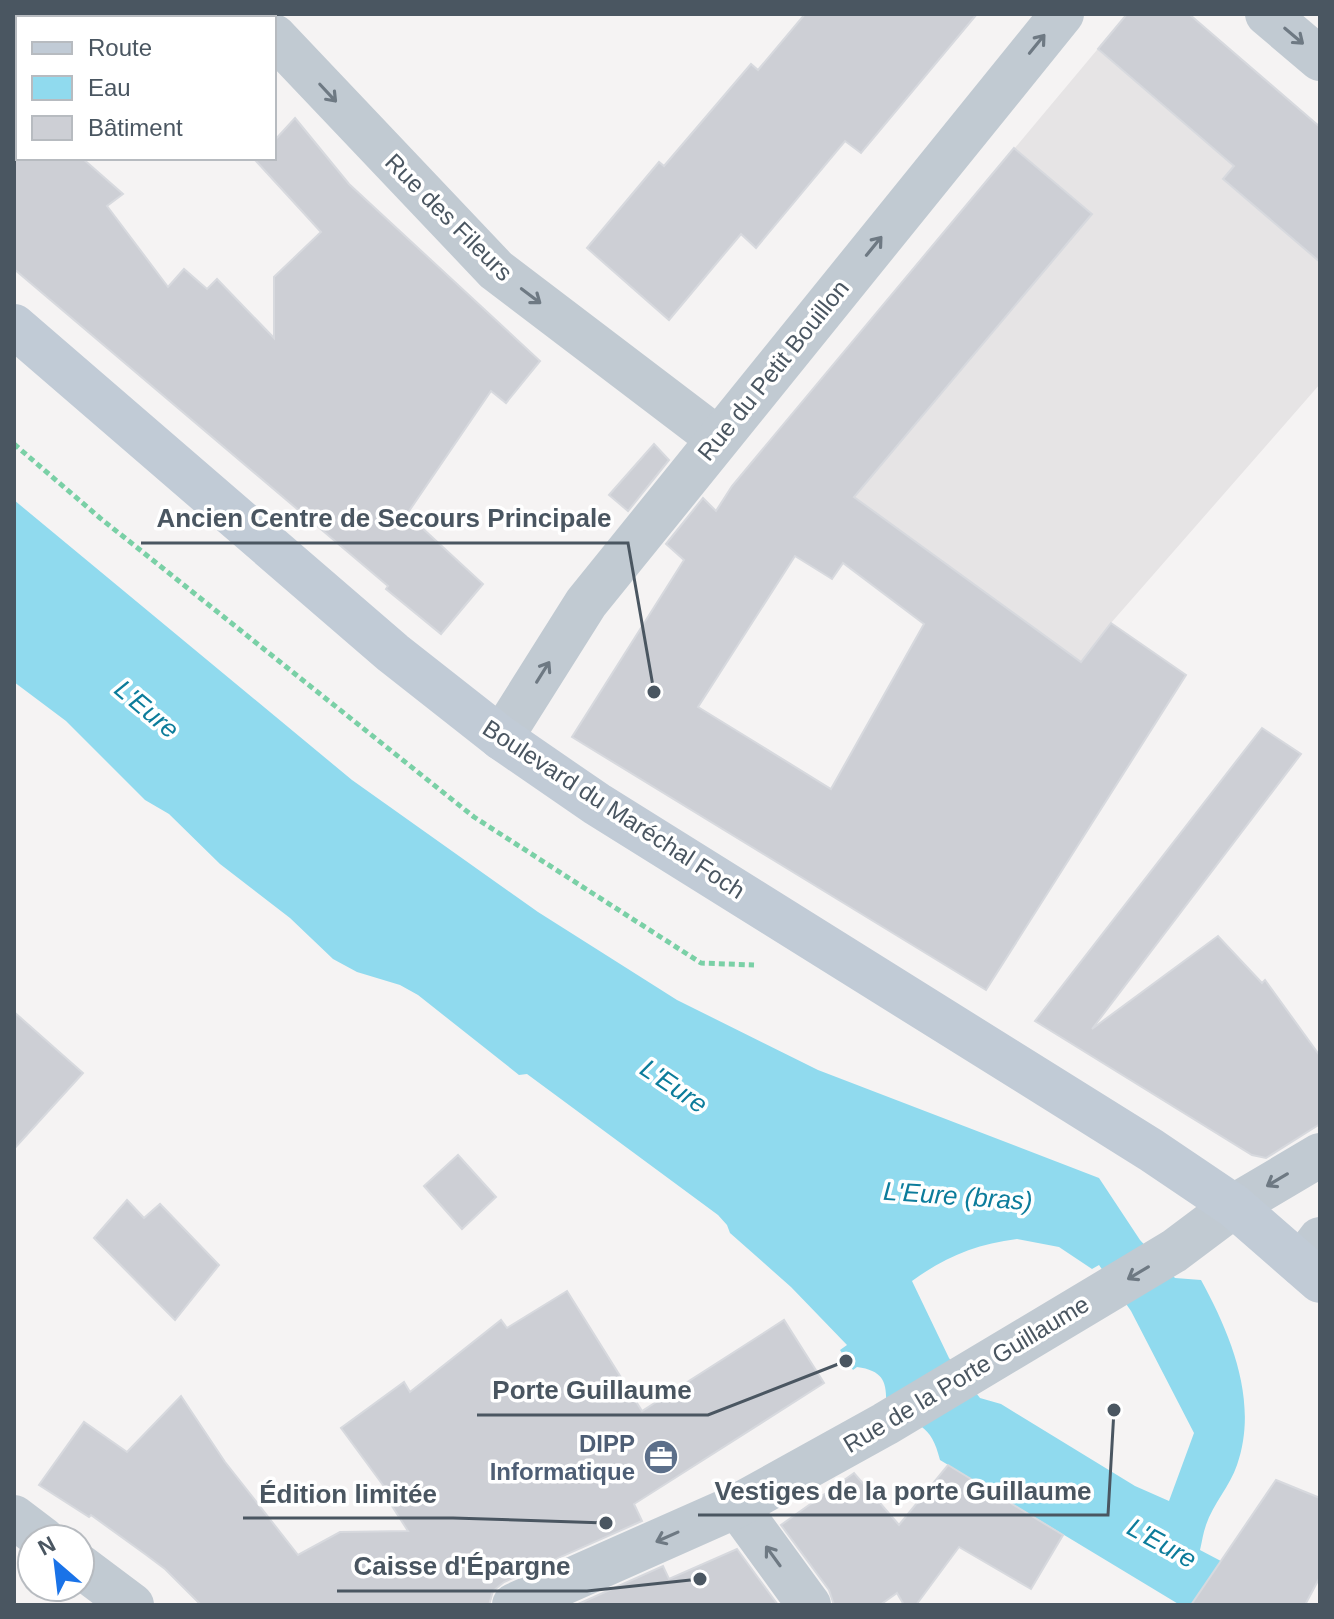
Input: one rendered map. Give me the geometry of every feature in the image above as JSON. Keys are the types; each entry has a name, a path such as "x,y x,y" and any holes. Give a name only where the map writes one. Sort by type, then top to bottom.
{"main road":[{"name":"Boulevard du Maréchal Foch","path":"14,326 393,653 501,738 597,804 1151,1150 1314,1261"}],"street":[{"name":"Rue du Petit Bouillon","path":"501,738 586,603 1062,14"},
{"path":"1267,14 1320,59"},
{"name":"Rue des Fileurs","path":"276,38 496,270 717,438"},
{"name":"Rue de la Porte Guillaume","path":"514,1605 737,1506 885,1424 1174,1251 1234,1206 1320,1155"},
{"path":"737,1506 809,1605"},
{"path":"96,1578 132,1605"}],"path":[{"path":"14,444 100,518 474,817 701,963 764,965"}],"shaded area":[{"path":"1127,14 1189,14 1320,127 1320,384 1111,623 1077,724 924,624 732,486"}],"water":[{"path":"14,500 352,780 538,912 677,1000 818,1070 1099,1178 1140,1240 1175,1278 1201,1280 1222,1323 1238,1370 1245,1417 1243,1441 1234,1473 1209,1517 1200,1550 1304,1605 1180,1605 940,1460 932,1439 922,1427 886,1410 883,1380 867,1369 857,1367 853,1370 840,1350 847,1345 791,1287 730,1233 718,1215 527,1074 519,1075 418,995 400,985 357,972 333,959 290,918 220,864 169,814 145,800 66,721 14,682","holes":["1017,1239 1059,1247 1092,1269 1099,1265 1131,1311 1194,1433 1169,1501 1135,1486 1001,1404 980,1398 949,1358 912,1281 949,1258 988,1244"]}],"building":[{"path":"805,14 977,14 861,153 845,141 756,248 741,234 669,320 587,248 659,162 664,166 751,64 758,70"},
{"path":"1127,14 1189,14 1320,127 1320,262 1223,179 1234,166 1098,49"},
{"path":"295,118 349,184 540,361 506,403 491,391 407,514 483,584 441,634 14,269 14,158 84,160 123,194 107,206 168,287 184,269 207,289 217,279 274,338 274,277 321,232 256,161 276,160 276,139"},
{"path":"1014,148 1092,214 854,497 1081,662 1111,623 1186,675 986,990 572,737 684,560 666,544 703,498 716,511 732,486","holes":["795,556 832,579 843,563 924,624 831,789 698,707"]},
{"path":"654,444 669,460 628,511 609,495"},
{"path":"1262,728 1301,754 1092,1029 1218,936 1262,983 1265,980 1320,1056 1320,1124 1266,1158 1252,1155 1035,1021"},
{"path":"14,1012 83,1073 14,1149"},
{"path":"458,1155 496,1197 462,1229 424,1186"},
{"path":"127,1200 144,1218 160,1204 219,1265 175,1320 94,1238"},
{"path":"567,1291 642,1411 784,1320 824,1383 634,1504 642,1521 504,1582 493,1591 489,1605 201,1605 145,1554 91,1515 89,1517 39,1485 84,1422 127,1452 181,1396 225,1462 298,1555 340,1532 408,1531 390,1503 394,1500 341,1428 404,1382 410,1392 501,1320 507,1328"},
{"path":"948,1465 1063,1535 1031,1589 959,1547 916,1605 904,1605 897,1593 880,1605 834,1605 829,1590 781,1525 854,1473 899,1525"},
{"path":"1276,1480 1320,1498 1320,1577 1305,1605 1191,1605"},
{"path":"737,1549 778,1605 576,1605 663,1566 669,1579"}],"place":[{"name":"Ancien Centre de Secours Principale","path":"654,692"},
{"name":"Porte Guillaume","path":"846,1361"},
{"name":"Vestiges de la porte Guillaume","path":"1114,1410"},
{"name":"DIPP Informatique","path":"661,1457"},
{"name":"Édition limitée","path":"606,1523"},
{"name":"Caisse d'Épargne","path":"700,1579"}],"water label":[{"name":"L'Eure","path":"147,709"},
{"name":"L'Eure","path":"674,1086"},
{"name":"L'Eure (bras)","path":"958,1196"},
{"name":"L'Eure","path":"1162,1543"}]}
